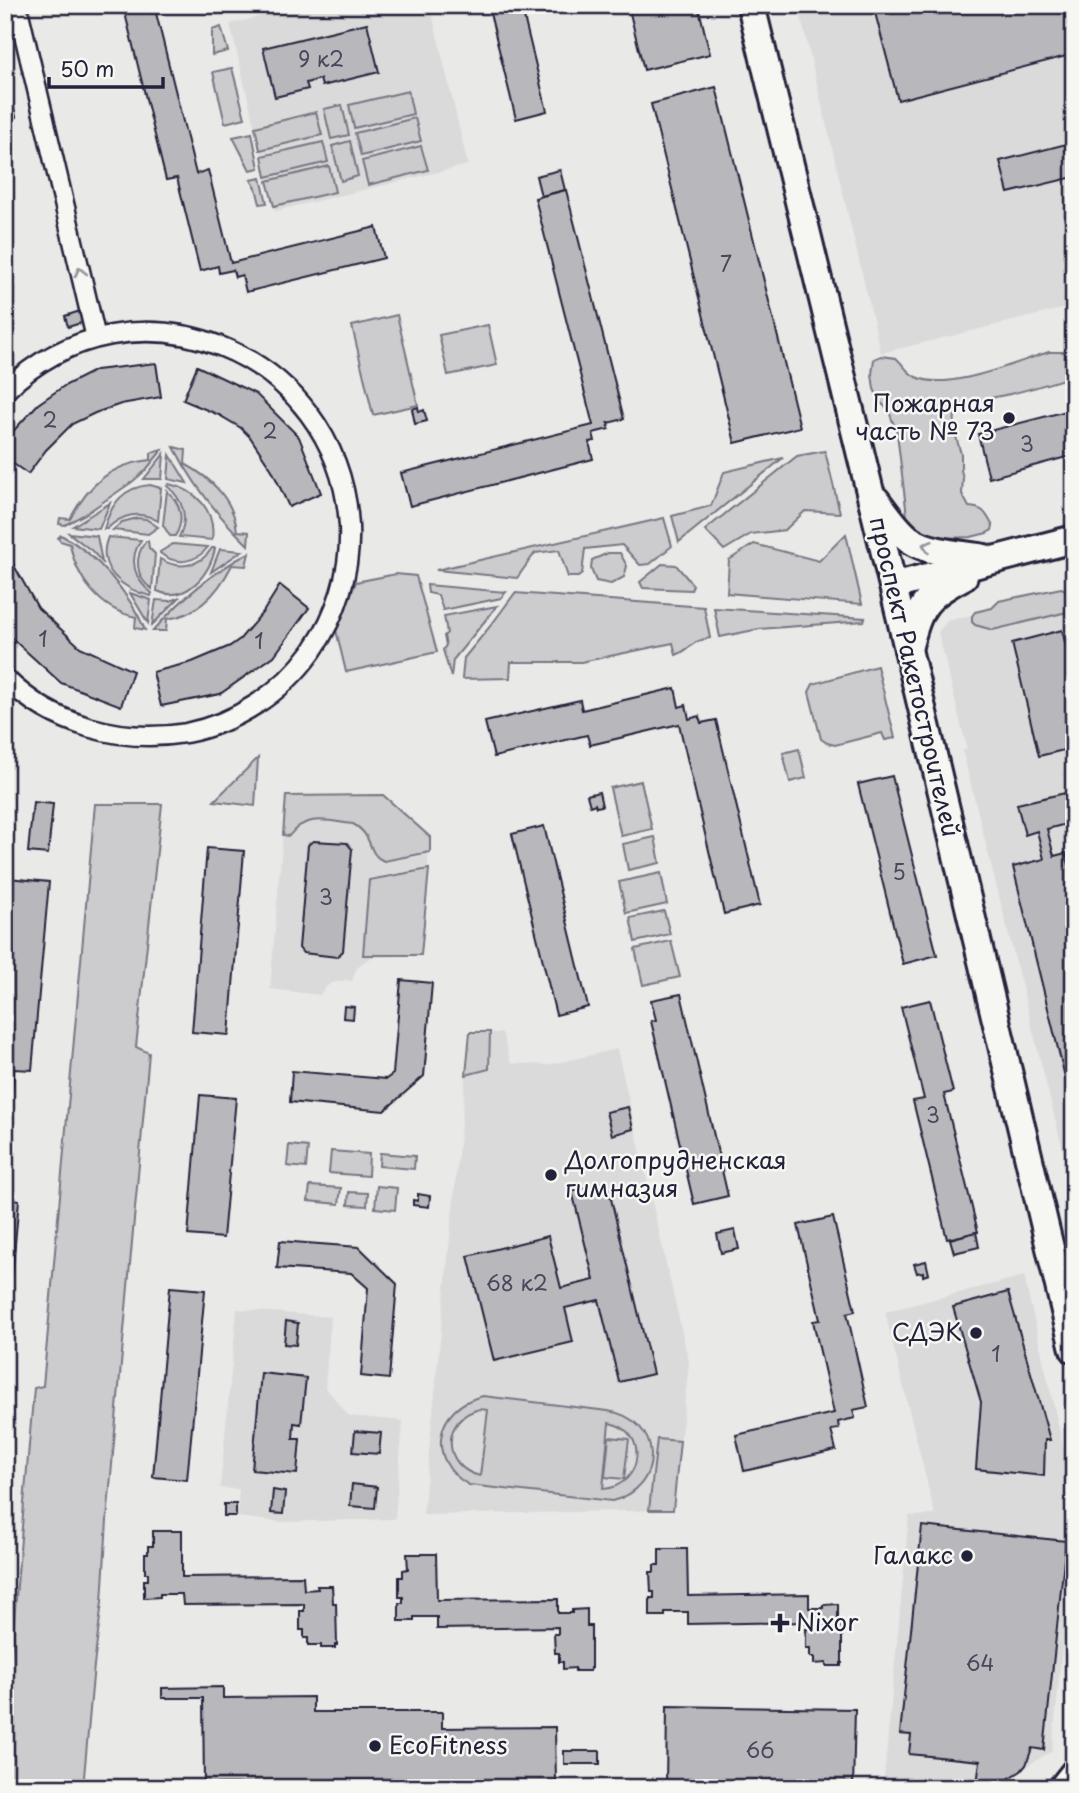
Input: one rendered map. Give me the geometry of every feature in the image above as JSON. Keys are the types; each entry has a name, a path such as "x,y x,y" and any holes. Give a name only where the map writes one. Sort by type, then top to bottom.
{"main road":[{"name":"проспект Ракетостроителей","path":"751,5 1074,1349"},
{"path":"869,491 887,516 911,541 936,550 993,560"},
{"path":"892,586 1074,539"},
{"path":"908,651 922,607 931,597 944,586 993,560"},
{"path":"1062,1788 1074,1773"}],"street":[{"path":"17,5 96,338"},
{"path":"5,391 32,368 70,347 96,338 155,332 181,335 219,345 248,359 275,378 306,410 330,448 338,468 348,512 348,555 338,601 329,622 306,660 274,692 236,716 216,724 172,735 136,736 106,732 66,719 29,698 5,678"}],"shaded area":[{"path":"307,5 430,5 468,165 275,211 230,24"},
{"path":"798,5 1074,5 1074,306 881,353"},
{"path":"221,27 228,51 212,55 212,30"},
{"path":"232,68 245,118 225,123 213,72"},
{"path":"408,91 413,114 354,128 349,105"},
{"path":"342,105 349,135 331,139 324,109"},
{"path":"316,112 322,135 260,150 255,127"},
{"path":"415,118 421,141 361,156 355,133"},
{"path":"252,133 259,168 250,170 233,137"},
{"path":"350,141 358,176 341,181 332,146"},
{"path":"323,142 328,162 266,177 262,156"},
{"path":"421,146 428,170 368,185 362,161"},
{"path":"329,166 335,192 274,206 267,181"},
{"path":"261,178 267,203 260,204 251,180"},
{"path":"397,315 418,405 373,415 352,326"},
{"path":"488,325 497,365 448,375 439,335"},
{"path":"1049,352 1074,352 1074,376 957,407 954,430 961,454 962,494 969,507 984,512 993,526 992,530 971,537 946,538 922,532 907,516 897,433 888,409 881,403 874,389 874,359 881,356 896,358 916,377 930,381 946,381 982,374"},
{"path":"174,447 186,450 185,464 204,476 220,491 231,509 237,531 249,532 248,545 207,499"},
{"path":"162,450 132,482 87,513 65,525 59,524 60,518 70,519 93,486 103,478 124,466 151,460 151,453"},
{"path":"825,451 840,513 805,511 785,530 751,534 724,550 705,530 797,456"},
{"path":"164,454 162,479 144,479"},
{"path":"170,455 187,483 168,479"},
{"path":"783,458 679,542 672,516 711,506 724,472"},
{"path":"169,484 188,491 202,503 211,520 212,540 179,537 184,523 183,509 167,486"},
{"path":"150,485 161,488 158,521 131,515 104,529 110,512 125,493"},
{"path":"167,491 176,501 180,512 180,524 175,536 170,536 163,525"},
{"path":"110,503 99,529 73,526"},
{"path":"137,518 146,519 158,527 148,534 113,530 122,522"},
{"path":"664,518 672,546 650,564 640,565 622,545 585,549 582,574 578,577 568,577 559,550 535,553 517,578 436,570"},
{"path":"69,533 97,536 102,562 92,551"},
{"path":"846,534 862,604 727,593 729,560 754,544 819,561"},
{"path":"61,535 87,552 111,576 139,616 145,630 135,628 136,617 111,607 92,591 78,569 70,544 58,538"},
{"path":"108,537 141,540 135,554 135,569 141,582 152,593 151,596 131,589 114,576 105,558"},
{"path":"146,541 155,554 152,589 142,579 138,566 139,553"},
{"path":"173,544 208,547 198,557 179,561 160,553"},
{"path":"215,548 213,558 195,584 177,593 157,591 160,559 174,565 189,565 201,559"},
{"path":"220,549 242,551 211,572"},
{"path":"249,553 246,566 232,565 221,584 198,607 178,617 167,619 166,631 153,631 198,587"},
{"path":"608,553 620,553 627,566 624,577 611,584 596,581 591,569 592,560"},
{"path":"662,564 676,565 693,585 691,590 643,588 640,582"},
{"path":"396,574 416,576 437,652 346,672 336,630 356,582"},
{"path":"427,585 506,592 501,598 443,610 438,595 428,593"},
{"path":"1061,588 1074,593 1074,607 1071,611 993,630 972,622 975,612 992,608 999,601"},
{"path":"1074,590 1074,1194 962,751 967,749 938,632 947,621"},
{"path":"130,593 151,600 148,623"},
{"path":"515,593 704,607 710,638 698,641 676,655 673,643 581,662 511,662 510,678 462,679 464,658"},
{"path":"180,597 152,625 156,600 170,601"},
{"path":"497,606 453,660 451,677 443,650 446,645 444,636 447,633 444,616"},
{"path":"714,608 865,618 864,621 759,629 720,637"},
{"path":"877,666 895,738 885,740 882,733 835,745 821,739 809,692 813,684"},
{"path":"799,749 806,778 790,782 783,753"},
{"path":"258,758 255,806 214,801"},
{"path":"641,781 652,829 621,836 610,788"},
{"path":"383,795 430,837 421,955 372,957 357,968 352,981 332,983 320,995 270,989 286,796"},
{"path":"383,795 430,837 430,852 384,861 375,854 360,829 353,824 335,821 310,821 289,836 283,835 286,796"},
{"path":"95,804 162,804 136,1047 149,1053 102,1602 83,1788 56,1788 54,1780 26,1780 20,1788 5,1787 5,1725 34,1388 43,1386"},
{"path":"655,837 660,863 628,870 623,844"},
{"path":"429,869 421,955 363,955 369,880"},
{"path":"661,873 667,904 626,913 619,882"},
{"path":"664,911 670,934 635,942 630,918"},
{"path":"671,941 680,977 643,985 635,949"},
{"name":"Долгопрудненская гимназия","path":"470,1032 502,1033 511,1063 548,1065 617,1049 689,1363 673,1510 423,1515"},
{"path":"470,1032 490,1032 489,1069 466,1075"},
{"path":"289,1145 308,1147 306,1168 287,1166"},
{"path":"331,1151 369,1154 368,1176 329,1173"},
{"path":"380,1153 415,1156 414,1169 379,1166"},
{"path":"310,1186 341,1188 339,1204 308,1201"},
{"path":"377,1186 397,1188 395,1210 375,1208"},
{"path":"349,1192 368,1193 367,1206 348,1205"},
{"path":"1024,1276 1074,1504 1052,1751 996,1785 884,1777 909,1516 935,1515 885,1312"},
{"path":"237,1309 331,1317 325,1387 349,1416 403,1421 395,1519 279,1522 237,1517 239,1489 220,1488"},
{"path":"483,1396 608,1411 626,1417 639,1427 648,1440 651,1454 649,1469 642,1483 630,1494 612,1501 469,1485 455,1475 441,1449 446,1422 454,1411","holes":["480,1409 488,1410 480,1476 467,1471 458,1463 451,1442 458,1422 467,1414","609,1423 622,1428 631,1436 636,1458 627,1478 617,1486 603,1489"]},
{"path":"609,1437 629,1439 624,1479 605,1477"},
{"path":"657,1439 680,1441 673,1510 649,1510"}],"building":[{"path":"123,5 154,5 196,174 208,170 231,263 376,227 384,258 246,292 242,275 235,277 233,270 219,273 218,266 200,271 177,178 166,180"},
{"path":"488,5 521,5 547,111 516,119"},
{"path":"628,5 698,5 710,54 644,70"},
{"path":"873,5 1068,5 1074,26 1074,54 898,100"},
{"path":"367,23 379,72 322,86 320,79 306,83 308,89 275,97 263,48"},
{"path":"7,77 16,117 5,119 5,78"},
{"path":"716,87 800,427 735,443 651,104"},
{"path":"1074,142 1074,177 1008,193 1000,161"},
{"path":"560,170 565,190 541,196 536,176"},
{"path":"566,190 624,419 608,423 609,429 593,433 595,441 589,442 593,459 410,506 401,473 593,425 535,198"},
{"path":"80,311 84,322 68,327 65,316"},
{"path":"156,363 161,397 121,404 72,424 46,450 28,474 5,458 5,443 16,428 38,404 64,386 96,370"},
{"path":"197,366 256,394 299,437 321,493 289,507 272,470 250,437 241,428 219,415 183,400"},
{"path":"418,407 419,412 424,410 427,421 415,424 412,409"},
{"path":"1074,409 1074,455 989,478 978,434"},
{"path":"12,562 38,608 80,647 133,671 121,706 61,683 5,632 5,566"},
{"path":"280,585 309,608 274,656 220,694 161,706 153,672 192,662 230,646 240,639 263,612"},
{"path":"1062,630 1074,678 1074,757 1072,748 1039,756 1012,643"},
{"path":"675,688 679,707 686,705 689,719 699,716 701,723 716,720 760,905 724,914 679,724 590,745 587,735 494,757 485,722 580,700 582,710"},
{"path":"892,776 937,955 903,964 858,784"},
{"path":"1074,791 1074,822 1047,829 1054,856 1066,853 1074,885 1074,1079 1066,1081 1013,867 1044,859 1037,831 1025,835 1017,804"},
{"path":"599,792 602,806 590,806 587,795"},
{"path":"33,802 53,804 48,854 28,852"},
{"path":"544,826 588,1007 556,1015 512,834"},
{"path":"313,841 347,843 352,849 343,951 337,957 303,953 299,948 308,845"},
{"path":"207,848 244,851 229,1035 192,1032"},
{"path":"8,878 49,882 32,1070 14,1069 5,1171 5,909"},
{"path":"401,980 432,983 424,1076 384,1111 290,1102 292,1071 386,1079 393,1074"},
{"path":"681,994 728,1196 694,1204 651,1021 656,1020 651,1000"},
{"path":"930,1000 953,1092 944,1094 978,1232 947,1239 913,1101 924,1099 901,1007"},
{"path":"344,1006 354,1007 353,1019 343,1018"},
{"path":"200,1095 236,1098 223,1238 188,1235"},
{"path":"628,1107 633,1129 612,1135 606,1112"},
{"path":"607,1182 653,1374 619,1382 599,1300 565,1308 573,1342 494,1361 468,1256 548,1236 561,1288 594,1280 572,1191"},
{"path":"418,1194 430,1196 429,1207 413,1205 413,1200 418,1201"},
{"path":"5,1199 19,1200 5,1353"},
{"path":"833,1217 855,1311 847,1313 868,1407 853,1410 855,1418 838,1422 839,1429 831,1430 836,1450 744,1471 736,1435 834,1413 813,1321 820,1320 798,1225"},
{"path":"735,1230 739,1249 721,1253 717,1234"},
{"path":"976,1232 979,1247 954,1253 950,1239"},
{"path":"280,1241 359,1247 397,1284 389,1379 361,1376 368,1288 351,1273 277,1268"},
{"path":"926,1261 929,1274 923,1276 923,1272 917,1273 914,1264"},
{"path":"170,1287 205,1290 187,1480 153,1477"},
{"path":"1008,1292 1050,1440 1045,1440 1044,1476 976,1469 981,1402 953,1307"},
{"path":"286,1321 298,1323 296,1345 284,1344"},
{"path":"261,1373 306,1378 301,1424 294,1423 293,1439 300,1439 297,1474 252,1470"},
{"path":"355,1431 381,1433 379,1454 353,1452"},
{"path":"352,1484 377,1487 375,1508 350,1506"},
{"path":"273,1490 285,1492 283,1514 271,1513"},
{"path":"224,1504 236,1504 236,1516 224,1516"},
{"path":"922,1526 1066,1541 1044,1750 1032,1748 1021,1771 1008,1779 992,1781 992,1785 977,1784 980,1761 909,1754 911,1735 900,1734"},
{"path":"153,1531 182,1531 182,1577 303,1576 304,1590 318,1589 317,1586 332,1586 333,1603 336,1603 337,1645 335,1648 321,1648 321,1645 308,1645 304,1630 300,1630 300,1611 304,1611 304,1604 183,1605 182,1594 160,1594 160,1597 144,1598 144,1580 148,1580 148,1573 145,1573 145,1554 148,1554 148,1546 153,1546"},
{"path":"659,1549 687,1549 688,1596 809,1594 809,1608 838,1604 838,1621 842,1621 841,1666 814,1664 814,1657 810,1657 810,1648 806,1648 806,1629 809,1629 810,1622 688,1624 688,1612 665,1612 665,1616 650,1616 650,1598 654,1598 654,1592 651,1592 650,1572 654,1572 654,1565 659,1565"},
{"path":"407,1554 436,1554 437,1600 558,1599 558,1613 587,1609 587,1626 591,1626 590,1671 563,1669 563,1662 559,1662 559,1653 555,1653 554,1634 558,1634 558,1627 437,1629 437,1617 414,1617 414,1621 399,1621 399,1603 403,1603 403,1597 399,1597 399,1577 403,1577 403,1570 408,1569"},
{"path":"223,1687 223,1698 313,1697 313,1712 442,1712 442,1728 555,1727 556,1783 204,1784 203,1698 162,1698 162,1688"},
{"path":"667,1706 855,1709 853,1788 666,1788"},
{"path":"564,1751 600,1751 600,1764 564,1764"}],"place":[{"name":"Пожарная часть № 73","path":"1009,418"},
{"name":"Долгопрудненская гимназия","path":"551,1175"},
{"name":"СДЭК","path":"976,1333"},
{"name":"Галакс","path":"967,1556"},
{"name":"Nixor","path":"780,1623"},
{"name":"EcoFitness","path":"375,1746"}]}
